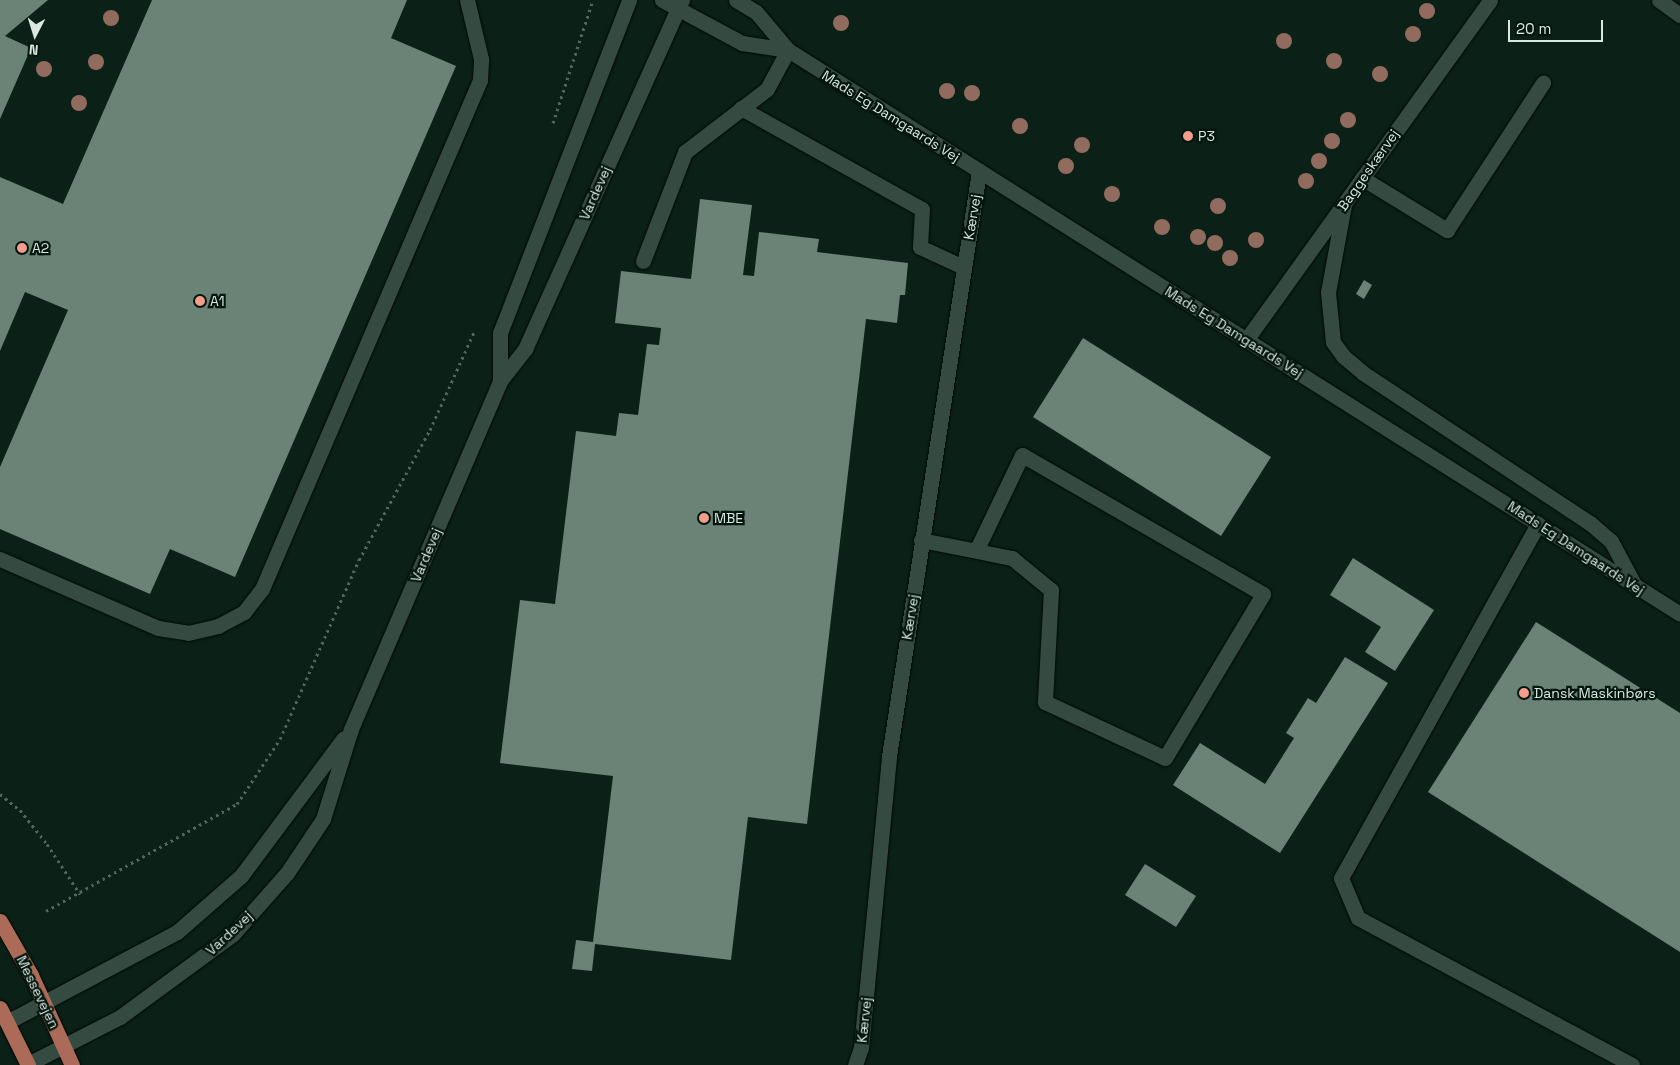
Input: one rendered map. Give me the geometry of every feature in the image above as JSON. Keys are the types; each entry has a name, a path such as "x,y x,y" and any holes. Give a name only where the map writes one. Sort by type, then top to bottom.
{"main road":[{"name":"Messevejen","path":"0,921 44,1002 72,1065"},
{"path":"3,1015 28,1065"}],"street":[{"path":"0,559 158,628 188,633 218,626 244,612 262,590 480,80 482,59 467,0"},
{"name":"Vardevej","path":"500,382 500,333 629,0"},
{"name":"Mads Eg Damgaards Vej","path":"662,0 680,5 742,43 788,50"},
{"name":"Mads Eg Damgaards Vej","path":"736,0 756,12 788,50 1680,614"},
{"name":"Baggeskærvej","path":"1246,340 1490,0"},
{"path":"1659,0 1680,15"},
{"name":"Vardevej","path":"28,1065 120,1017 233,934 287,873 323,819 351,729 500,382 525,349 680,5"},
{"path":"643,261 685,152 767,89 788,50"},
{"path":"1362,178 1447,230 1543,83"},
{"path":"741,108 922,209 920,247 963,267"},
{"name":"Kærvej","path":"855,1065 861,1048 889,756 979,171"},
{"path":"1344,205 1328,292 1333,342 1343,356 1363,373 1590,523 1610,541 1635,586"},
{"path":"922,540 976,551 1012,558 1051,590 1045,702 1165,758 1263,594 1022,455 976,551"},
{"path":"1538,524 1342,878 1358,918 1632,1065"},
{"name":"Vardevej","path":"3,1015 44,1002 177,932 241,876 351,729"}],"path":[{"path":"551,129 593,0"},
{"path":"46,911 80,894 237,804 280,739 359,560 430,430 479,321"},
{"path":"0,794 20,810 36,830 80,894"}],"building":[{"path":"0,0 48,0 5,36 31,48 0,119"},
{"name":"A1","path":"152,0 407,0 391,38 456,66 235,577 170,549 150,594 0,529 0,467 68,310 25,292 0,351 0,177 63,204"},
{"name":"MBE","path":"700,199 752,205 743,275 754,276 759,232 819,239 817,252 908,263 905,295 900,295 897,323 866,319 807,824 748,817 731,960 595,944 592,971 572,969 576,940 593,942 613,776 500,763 520,600 555,604 576,431 616,436 619,413 638,415 647,344 659,345 661,328 615,323 621,271 691,279"},
{"path":"1364,280 1372,285 1364,299 1356,294"},
{"path":"1083,338 1271,457 1221,536 1033,417"},
{"path":"1353,558 1434,610 1395,671 1365,652 1381,627 1330,595"},
{"path":"1536,622 1680,713 1680,952 1428,792"},
{"path":"1345,657 1388,683 1280,853 1173,785 1200,743 1265,784 1294,738 1286,733 1308,698 1316,703"},
{"path":"1145,864 1196,896 1176,927 1125,895"}],"place":[{"name":"P3","path":"1188,136"},
{"name":"A2","path":"22,248"},
{"name":"A1","path":"200,301"},
{"name":"MBE","path":"704,518"},
{"name":"Dansk Maskinbørs","path":"1524,693"}]}
